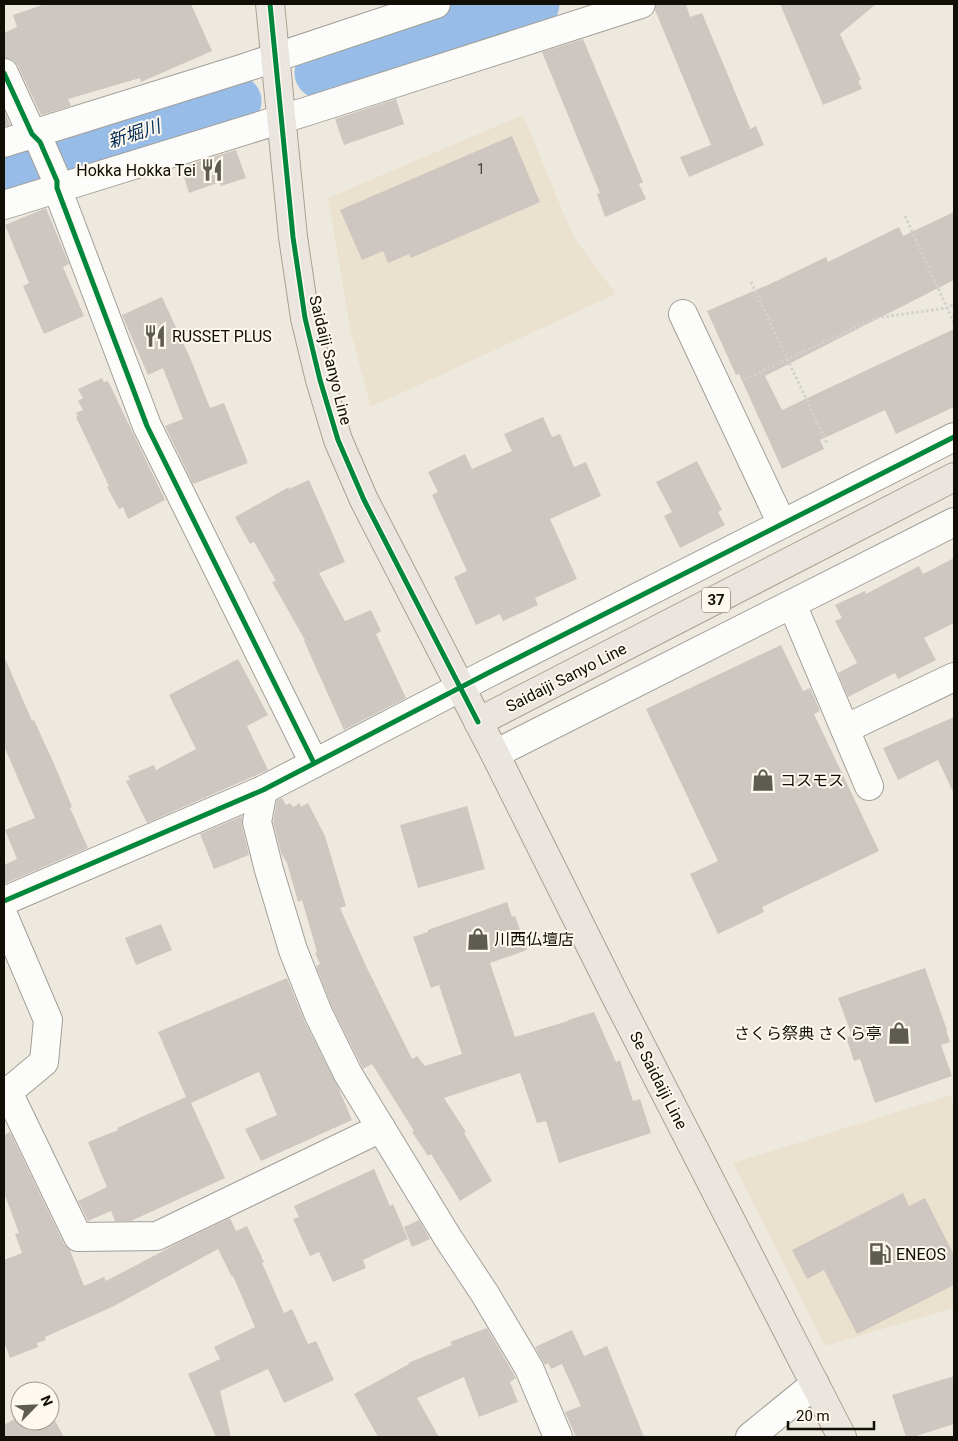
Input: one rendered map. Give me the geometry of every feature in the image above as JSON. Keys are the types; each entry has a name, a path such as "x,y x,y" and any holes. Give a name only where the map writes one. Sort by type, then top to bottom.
{"main road":[{"name":"Saidaiji Sanyo Line","path":"270,4 293,237 306,318 320,380 338,440 364,500 478,722 954,477"},
{"name":"Se Saidaiji Line","path":"478,722 842,1437"}],"street":[{"path":"4,143 36,138 276,57 406,9 436,4"},
{"path":"4,206 57,184 282,119 641,4"},
{"path":"4,73 57,184 147,426 314,763"},
{"path":"683,314 782,524"},
{"path":"4,901 263,790 954,437"},
{"path":"495,754 954,522"},
{"path":"792,604 869,786"},
{"path":"845,729 954,677"},
{"path":"263,790 257,822 293,950 318,1013 348,1074 448,1238 485,1294 528,1368 558,1437"},
{"path":"4,917 48,1020 44,1062 6,1092 78,1238 157,1236 381,1128"},
{"path":"750,1437 815,1384"}],"path":[{"path":"905,216 954,323"},
{"path":"751,282 827,443"},
{"path":"719,390 876,318 947,308 954,304"}],"shaded area":[{"path":"523,115 573,236 616,294 371,407 351,333 328,198"},
{"name":"ENEOS","path":"951,1095 954,1109 954,1308 825,1346 733,1163"}],"building":[{"path":"45,4 191,4 212,51 141,82 140,78 68,99 71,106 41,115 18,66 13,60 4,58 4,33 17,27 13,15"},
{"path":"656,4 686,4 690,17 702,13 750,128 748,130 756,126 764,145 689,177 680,157 711,145 655,10"},
{"path":"780,4 876,4 840,34 861,80 858,81 862,89 823,105"},
{"path":"583,39 643,182 639,184 646,199 605,217 597,194 600,193 542,52"},
{"path":"396,99 404,124 344,145 335,119"},
{"path":"4,110 10,125 4,127"},
{"path":"512,136 540,202 411,258 409,254 388,263 383,251 362,260 340,210"},
{"name":"Hokka Hokka Tei","path":"236,150 246,178 221,186 220,182 189,193 181,167"},
{"path":"46,208 69,264 63,267 84,316 44,334 23,286 29,283 5,225"},
{"path":"954,212 954,280 765,376 782,410 954,329 954,407 896,434 885,410 820,440 824,449 782,469 739,374 736,375 707,311 826,257 828,262 899,227 903,236"},
{"path":"162,297 191,360 210,408 224,403 248,463 193,484 165,426 183,419 163,368 148,375 122,315"},
{"path":"102,378 104,382 108,381 165,500 128,519 123,507 119,509 107,487 109,486 76,417 78,416 76,413 83,410 78,401 83,398 78,389"},
{"path":"543,417 552,437 560,434 574,467 586,462 601,496 550,519 577,579 535,598 538,605 503,621 500,614 476,625 454,577 467,571 432,495 438,492 428,472 465,454 472,469 512,451 504,434"},
{"path":"697,461 722,510 718,512 725,525 680,548 664,516 672,512 656,482"},
{"path":"309,480 345,562 319,573 345,621 371,610 381,631 376,634 406,698 344,730 305,640 272,582 276,581 254,542 250,544 235,517 289,487 289,489"},
{"path":"954,558 954,623 924,638 936,660 898,679 895,673 848,697 838,673 857,663 835,621 842,618 835,605 865,591 866,594 919,566 923,574"},
{"name":"コスモス","path":"781,645 803,691 810,688 820,711 814,714 879,851 762,907 764,912 718,934 690,874 718,861 646,709"},
{"path":"4,656 32,721 34,720 55,766 72,807 70,808 88,848 4,884 4,865 17,859 5,830 35,818 4,746"},
{"path":"238,659 268,715 247,726 268,770 147,823 126,781 130,780 128,776 154,765 156,770 196,749 169,695"},
{"path":"954,717 954,794 938,760 898,780 883,748"},
{"path":"282,798 286,805 290,803 293,807 300,803 301,807 308,803 325,836 346,906 340,908 412,1059 417,1056 425,1066 462,1054 439,985 431,988 413,937 507,902 512,917 515,916 527,950 490,963 515,1037 594,1012 616,1062 620,1060 633,1101 640,1099 651,1133 559,1163 546,1121 537,1123 520,1073 444,1098 466,1132 464,1133 492,1181 460,1201 431,1154 428,1156 412,1132 414,1131 372,1064 363,1069 332,1007 316,966 320,964 315,953 317,952 302,900 298,902 287,863 281,853 273,822 277,800"},
{"path":"467,806 485,869 418,888 400,825"},
{"path":"242,816 242,826 249,855 214,869 200,834"},
{"path":"161,924 172,950 136,965 125,938"},
{"name":"さくら祭典 さくら亭","path":"925,968 950,1042 941,1045 952,1076 875,1103 860,1059 854,1061 846,1037 852,1036 838,998"},
{"path":"287,978 304,1020 338,1087 352,1120 261,1161 245,1129 277,1115 259,1072 191,1103 225,1178 131,1221 115,1221 111,1211 88,1221 78,1201 107,1187 88,1142 118,1130 117,1128 186,1097 158,1032"},
{"path":"10,1132 64,1244 70,1250 84,1286 104,1277 106,1281 230,1218 236,1231 247,1226 264,1262 262,1263 284,1313 292,1309 308,1344 316,1341 334,1380 284,1403 268,1369 220,1391 231,1437 216,1437 188,1374 220,1359 214,1347 255,1327 233,1276 218,1249 114,1306 45,1337 46,1340 37,1343 38,1347 10,1358 4,1342 4,1260 22,1253 15,1234 19,1233 4,1193 4,1135"},
{"path":"374,1169 390,1206 393,1204 408,1239 363,1260 366,1268 333,1282 319,1252 310,1256 293,1219 299,1217 294,1206"},
{"path":"903,1193 909,1206 925,1198 954,1255 954,1285 857,1334 824,1270 807,1279 792,1250"},
{"path":"419,1220 430,1239 412,1247 404,1227"},
{"path":"487,1328 516,1378 510,1382 518,1402 479,1417 464,1377 417,1398 439,1437 378,1437 354,1394 408,1363 452,1345 450,1342"},
{"path":"572,1330 584,1356 607,1346 644,1437 576,1437 565,1412 581,1406 562,1364 551,1369 548,1363 545,1365 535,1347"},
{"path":"954,1376 954,1424 913,1437 906,1437 892,1395"},
{"path":"10,1422 10,1431 60,1430 64,1437 4,1437 4,1425"}],"waterway":[{"name":"新堀川","path":"320,73 534,4"},
{"name":"新堀川","path":"4,177 236,101"},
{"path":"26,152 33,167"}],"cycle path":[{"path":"270,4 293,237 305,318 320,380 338,440 364,500 478,722"},
{"path":"4,73 32,134 40,142 57,181 57,188 147,426 314,763"},
{"path":"4,901 263,790 490,672 954,437"}],"place":[{"name":"Hokka Hokka Tei","path":"212,170"},
{"name":"RUSSET PLUS","path":"155,336"},
{"name":"コスモス","path":"763,780"},
{"name":"川西仏壇店","path":"478,939"},
{"name":"さくら祭典 さくら亭","path":"899,1033"},
{"name":"ENEOS","path":"880,1254"}]}
